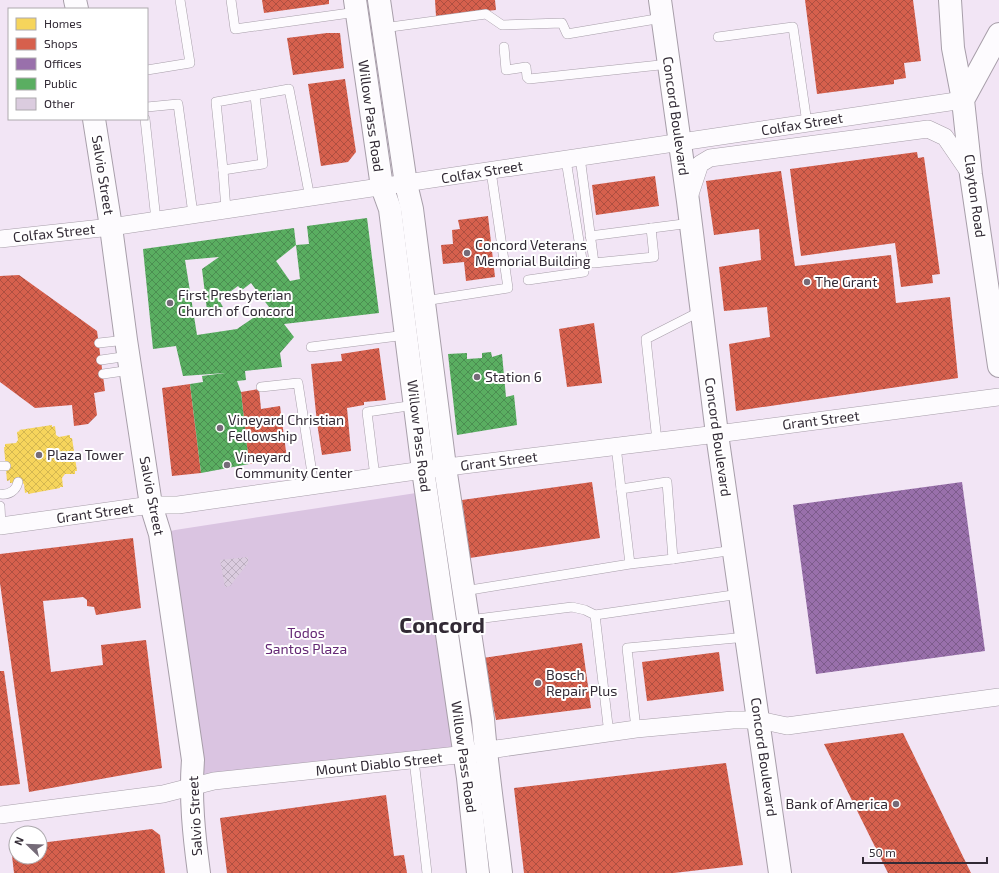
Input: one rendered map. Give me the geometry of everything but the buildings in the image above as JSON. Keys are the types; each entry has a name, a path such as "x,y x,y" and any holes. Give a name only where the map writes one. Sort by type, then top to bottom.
{"main road":[{"name":"Willow Pass Road","path":"378,0 406,184 412,209 445,467 484,719 486,752 501,873"},
{"name":"Clayton Road","path":"950,0 953,48 963,100 971,175 999,366"},
{"name":"Willow Pass Road","path":"356,6 382,187 390,209 414,405 468,778 478,873"},
{"name":"Concord Boulevard","path":"661,9 740,594 780,873"},
{"path":"963,100 999,34"},
{"name":"Salvio Street","path":"94,120 151,505 160,534 191,746 192,815 199,873"}],"street":[{"name":"Colfax Street","path":"0,239 111,227 963,100"},
{"name":"Colfax Street","path":"688,201 700,164 710,158 928,129 944,137 971,175"},
{"name":"Grant Street","path":"0,526 151,505 178,505 445,467 718,434 999,397"},
{"name":"Mount Diablo Street","path":"0,815 163,794 214,781 464,755 496,749 636,730 733,720 759,720 786,726 999,697"}],"lane":[{"path":"148,70 190,63 180,0"},
{"path":"231,0 235,29 356,6"},
{"path":"382,28 486,14 502,25 562,23 567,34 661,9"},
{"path":"718,37 793,27 807,123"},
{"path":"504,47 506,70 526,68 527,77 529,80 668,64"},
{"path":"226,210 216,102 290,89 310,198"},
{"path":"223,170 263,164 255,96"},
{"path":"148,107 178,104 192,214"},
{"path":"145,120 156,220"},
{"path":"573,159 590,236 594,263 654,256 651,228"},
{"path":"528,280 584,272 573,159"},
{"path":"424,301 508,288 491,171"},
{"path":"590,236 690,223"},
{"path":"657,441 646,339 702,310"},
{"path":"311,347 406,336"},
{"path":"99,344 129,355"},
{"path":"101,360 129,355"},
{"path":"103,374 129,355"},
{"path":"261,387 298,383 314,486"},
{"path":"375,477 367,412 414,405"},
{"path":"616,446 630,564"},
{"path":"0,494 8,494 12,492 17,486 18,482"},
{"path":"621,489 667,482 673,559"},
{"path":"0,506 0,526"},
{"path":"464,591 630,564 734,550"},
{"path":"469,620 572,607 585,610 595,615 740,594"},
{"path":"595,615 609,734"},
{"path":"636,730 627,648 747,636"},
{"path":"414,760 427,873"}],"green space":[{"name":"Todos Santos Plaza","path":"416,493 464,755 191,787 160,534 175,530"}],"place":[{"name":"Concord Veterans Memorial Building","path":"467,253"},
{"name":"The Grant","path":"807,282"},
{"name":"First Presbyterian Church of Concord","path":"170,303"},
{"name":"Station 6","path":"477,377"},
{"name":"Vineyard Christian Fellowship","path":"220,428"},
{"name":"Plaza Tower","path":"39,455"},
{"name":"Vineyard Community Center","path":"227,465"},
{"name":"Bosch Repair Plus","path":"538,683"},
{"name":"Bank of America","path":"896,804"}],"district":[{"name":"Concord","path":"442,625"}]}
